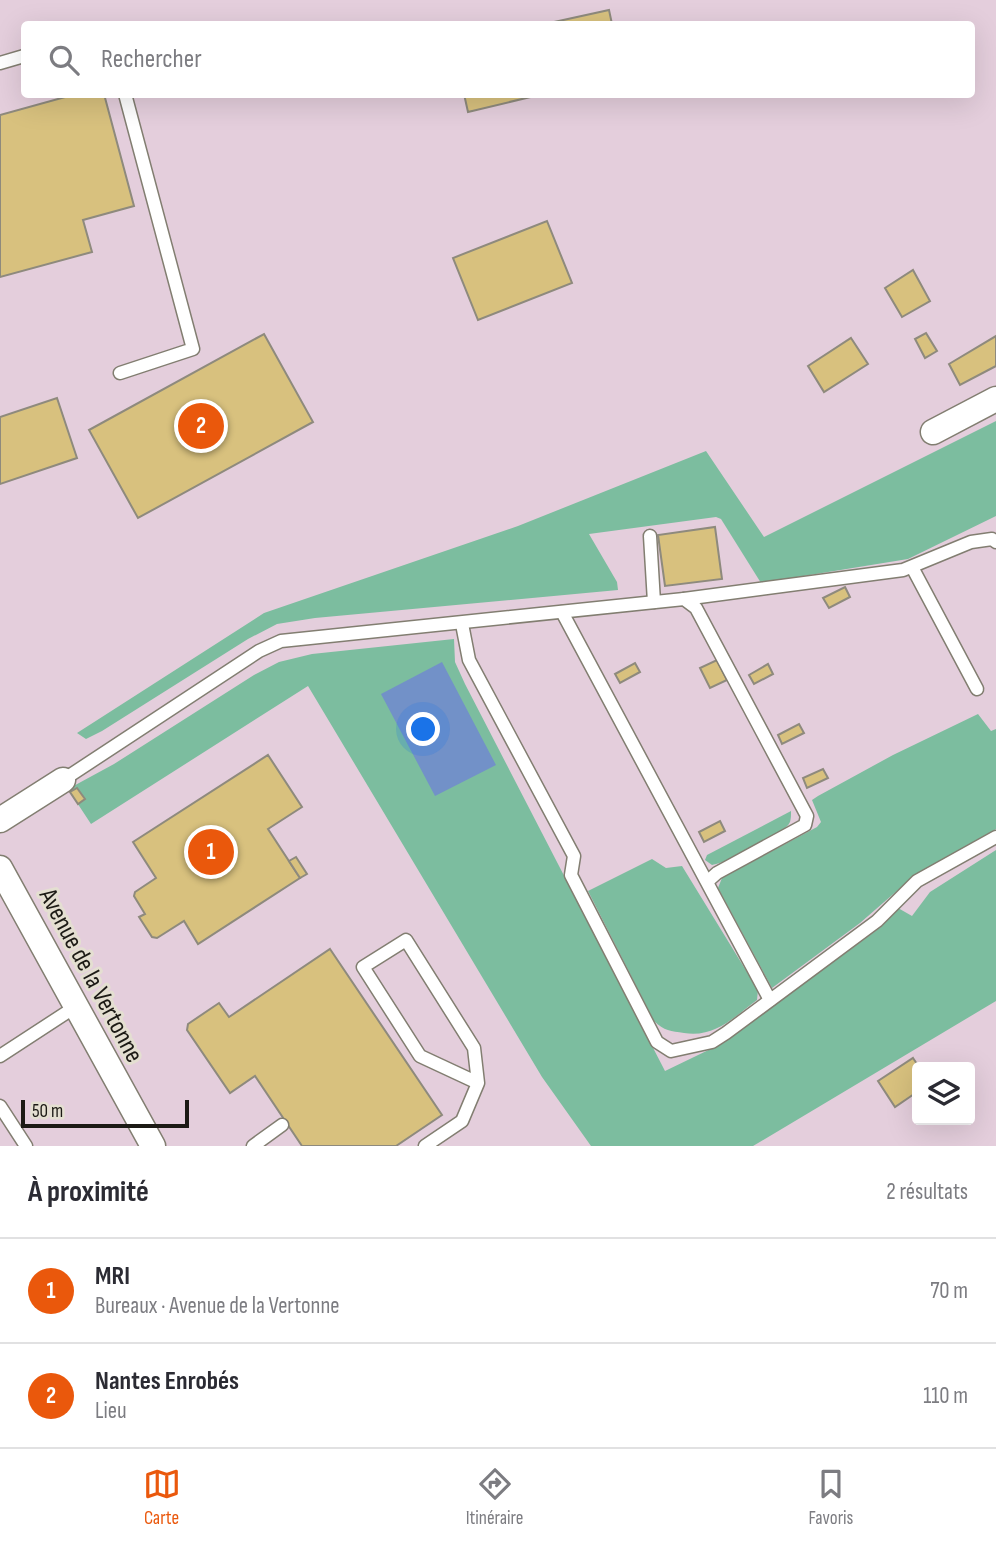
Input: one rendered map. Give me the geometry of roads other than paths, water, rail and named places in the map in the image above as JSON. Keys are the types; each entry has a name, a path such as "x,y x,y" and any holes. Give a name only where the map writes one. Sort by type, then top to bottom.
{"street":[{"path":"933,432 996,399"},
{"path":"0,820 63,780"},
{"name":"Avenue de la Vertonne","path":"0,868 153,1146"}],"lane":[{"path":"0,63 21,57"},
{"path":"120,373 193,349 126,98"},
{"path":"650,536 654,602"},
{"path":"63,780 259,651 281,641 684,599 912,567 971,542 992,539 996,542"},
{"path":"912,567 977,690"},
{"path":"684,599 696,608 807,816 805,825 716,873 708,881"},
{"path":"562,612 770,1000"},
{"path":"462,624 469,660 574,856 571,875 657,1042 671,1051 712,1042 877,921 917,881 996,838"},
{"path":"425,1146 462,1121 478,1083 474,1048 406,940 363,967 420,1056 478,1083"},
{"path":"0,1056 75,1007"},
{"path":"0,1106 26,1146"},
{"path":"253,1146 282,1125"}],"water":[{"path":"442,662 496,765 435,796 381,694"}],"place":[{"name":"Nantes Enrobés","path":"201,426"},
{"name":"MRI","path":"211,852"}]}
